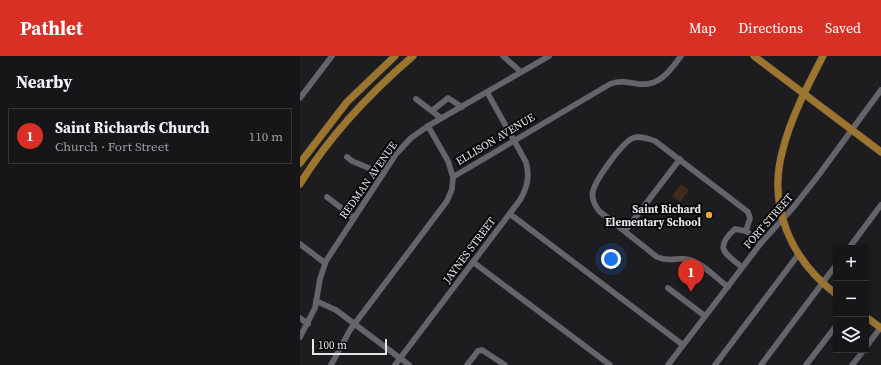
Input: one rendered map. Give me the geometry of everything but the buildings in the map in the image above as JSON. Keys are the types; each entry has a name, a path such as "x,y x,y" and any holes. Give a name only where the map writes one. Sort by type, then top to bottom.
{"main road":[{"path":"300,163 347,102 395,56"},
{"path":"300,184 334,136 358,107 383,82 413,56"},
{"path":"754,56 881,152"},
{"path":"823,56 786,137 780,160 778,188 782,220 798,255 811,272 833,291"},
{"path":"869,319 881,328"}],"street":[{"path":"300,98 332,56"},
{"path":"503,56 521,72"},
{"name":"REDMAN AVENUE","path":"300,337 308,324 316,301 325,263 403,146 428,126 549,56"},
{"name":"ELLISON AVENUE","path":"331,365 354,324 447,201 452,189 453,177 513,140 610,84 623,81 649,84 658,81 669,72 681,56"},
{"name":"FORT STREET","path":"668,365 760,243 782,220 818,176 881,90"},
{"name":"JAYNES STREET","path":"395,365 510,214 525,190 528,175 526,162 486,92"},
{"path":"432,110 448,98 462,107"},
{"path":"416,99 442,118"},
{"path":"428,126 448,161 453,177"},
{"path":"728,286 694,261 685,259 666,260 657,257 599,211 594,204 593,192 597,182 622,148 632,139 646,137 680,159 748,212 750,218 746,231"},
{"path":"347,157 352,161 383,174"},
{"path":"625,232 680,159"},
{"path":"327,197 354,218"},
{"path":"851,245 881,206"},
{"path":"510,214 684,345"},
{"path":"742,267 724,252 722,248 723,242 735,229 746,231 760,243"},
{"path":"300,244 325,263"},
{"path":"715,365 798,255"},
{"path":"473,262 610,365"},
{"path":"761,365 833,269"},
{"path":"668,288 705,316"},
{"path":"316,301 336,310 409,365"},
{"path":"300,318 308,324"},
{"path":"869,343 881,328"},
{"path":"806,365 833,330"},
{"path":"467,365 478,351 482,350 505,365"},
{"path":"852,365 862,353"}],"shaded area":[{"path":"681,184 689,190 680,202 672,196"}],"place":[{"name":"Saint Richard Elementary School","path":"709,215"},
{"name":"Saint Richards Church","path":"691,292"}]}
